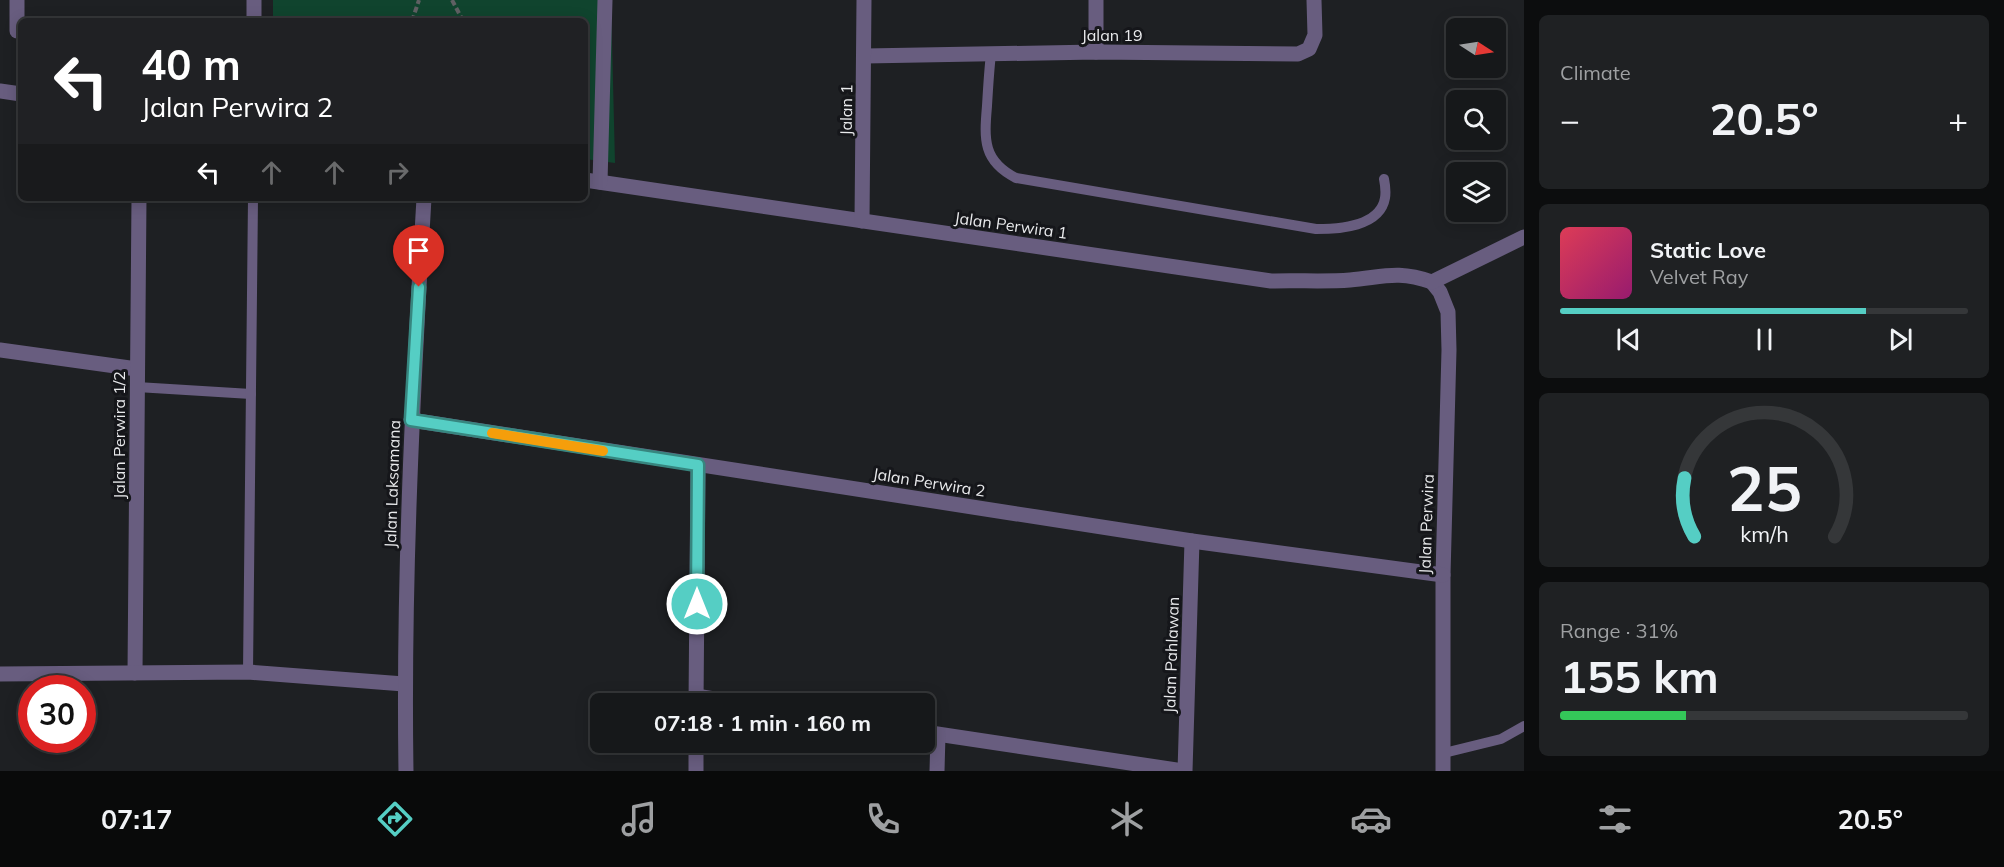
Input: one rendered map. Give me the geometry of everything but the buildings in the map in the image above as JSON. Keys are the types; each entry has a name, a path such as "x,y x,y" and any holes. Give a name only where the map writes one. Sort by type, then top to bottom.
{"street":[{"path":"17,0 17,31"},
{"path":"254,0 254,18"},
{"path":"592,181 605,0"},
{"name":"Jalan 1","path":"862,221 864,0"},
{"path":"1096,0 1096,52"},
{"name":"Jalan 19","path":"865,56 1096,52 1298,54 1309,49 1315,35 1314,0"},
{"path":"0,91 18,94"},
{"name":"Jalan Perwira 1","path":"592,181 1271,281 1349,280 1392,274 1416,276 1432,282"},
{"name":"Jalan Perwira 1/2","path":"135,673 139,201"},
{"name":"Jalan Laksamana","path":"406,771 404,684 411,420 424,201"},
{"path":"1432,282 1524,237"},
{"name":"Jalan Perwira","path":"1432,282 1440,292 1448,312 1449,350 1443,575 1443,771"},
{"path":"0,350 137,369"},
{"name":"Jalan Perwira 2","path":"411,420 1192,540 1443,575"},
{"path":"696,693 698,465"},
{"name":"Jalan Pahlawan","path":"1184,771 1192,540"},
{"path":"0,674 248,672 404,684"},
{"path":"935,735 1184,771"},
{"path":"696,753 696,771"},
{"path":"934,753 937,771"}],"lane":[{"path":"991,54 984,138 992,159 1002,171 1016,178 1316,229 1345,227 1368,219 1380,210 1385,198 1384,178"},
{"path":"248,672 253,201"},
{"path":"137,387 251,394"},
{"path":"1443,753 1501,738 1524,726"}],"path":[{"path":"413,18 419,0"},
{"path":"452,0 461,18"}],"green space":[{"path":"273,0 611,0 615,163 588,159 588,18 273,18"}],"slow traffic":[{"path":"492,433 603,451"}],"route":[{"path":"419,287 411,420 698,465 697,604"}]}
